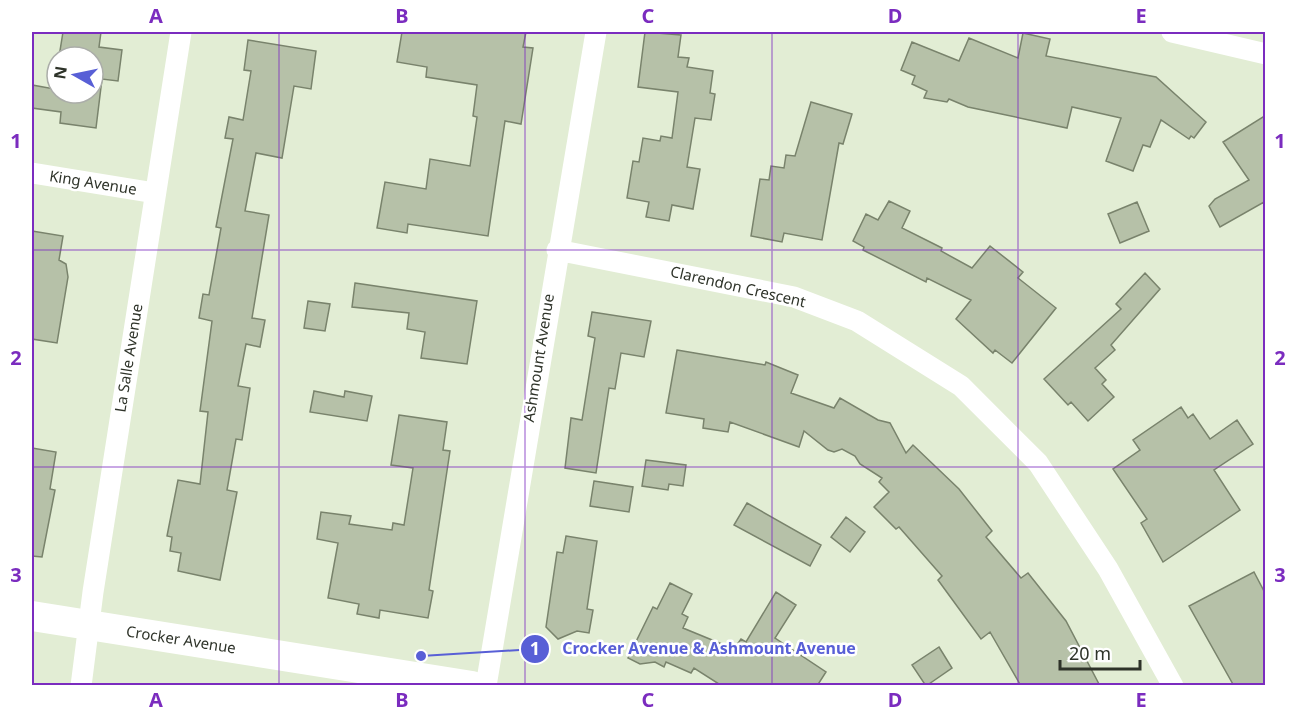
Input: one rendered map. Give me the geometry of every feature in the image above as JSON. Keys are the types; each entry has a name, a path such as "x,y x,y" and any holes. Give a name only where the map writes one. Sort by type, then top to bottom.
{"street":[{"name":"La Salle Avenue","path":"81,686 181,32"},
{"name":"Ashmount Avenue","path":"486,686 557,250 596,32"},
{"path":"1172,32 1266,54"},
{"name":"King Avenue","path":"32,173 155,192"},
{"name":"Clarendon Crescent","path":"557,250 794,297 857,321 961,386 1038,464 1108,569 1173,686"},
{"name":"Crocker Avenue","path":"32,616 472,686"}],"building":[{"path":"63,32 101,32 99,45 61,45"},
{"path":"402,32 526,32 523,47 533,48 521,124 505,121 488,236 408,224 407,233 377,228 385,182 426,189 430,159 470,166 477,117 473,116 477,85 426,77 427,67 397,62"},
{"path":"645,32 681,35 678,57 689,58 687,67 713,71 710,93 715,94 711,120 695,118 687,167 700,169 693,209 672,205 669,221 646,217 649,202 627,198 633,161 639,162 643,138 660,141 661,136 672,138 678,92 638,87"},
{"path":"1023,33 1050,39 1046,56 1156,77 1206,122 1194,138 1191,136 1189,139 1161,120 1150,147 1143,145 1133,171 1106,161 1121,118 1072,107 1067,128 968,107 949,99 947,102 924,98 927,91 912,84 915,76 901,70 912,42 959,61 969,38 1018,58"},
{"path":"248,40 316,51 311,89 294,86 282,158 256,153 245,211 269,215 252,318 265,320 260,347 246,344 238,386 250,388 242,440 236,439 227,490 237,492 220,580 178,571 181,553 170,551 172,537 167,536 178,480 200,484 208,412 200,411 212,321 199,318 203,294 209,295 221,228 216,227 233,139 225,138 229,117 243,120 251,71 244,70"},
{"path":"105,48 122,50 118,81 105,79"},
{"path":"32,85 45,87 45,105 99,105 96,128 60,123 61,112 32,108"},
{"path":"811,102 852,114 843,144 839,143 822,240 784,233 782,242 751,236 760,179 769,180 771,166 784,168 786,155 795,156"},
{"path":"1266,115 1266,205 1264,202 1220,227 1209,206 1215,199 1249,180 1223,142"},
{"path":"889,201 910,211 902,228 942,248 941,251 972,268 990,246 1023,272 1018,278 1056,308 1012,363 995,350 993,353 956,319 971,300 927,278 926,282 863,250 864,247 853,241 866,214 878,220"},
{"path":"1137,202 1149,231 1120,243 1108,214"},
{"path":"32,231 63,236 59,260 66,264 68,277 57,343 32,339"},
{"path":"1145,273 1160,289 1111,345 1115,350 1095,368 1106,380 1102,384 1114,397 1088,421 1071,402 1068,405 1044,379 1121,309 1116,304"},
{"path":"355,283 477,301 467,364 421,358 425,332 407,329 409,313 352,307"},
{"path":"308,301 330,304 325,331 304,328"},
{"path":"592,312 651,321 644,357 621,353 615,389 609,388 596,473 565,468 571,418 582,420 595,338 588,336"},
{"path":"677,350 765,365 766,362 798,375 791,393 834,408 840,398 878,420 890,423 906,453 913,445 959,489 992,531 986,537 1021,578 1028,573 1066,621 1100,686 1021,686 990,632 981,639 938,580 942,576 899,527 896,529 874,507 889,492 879,482 882,478 860,464 855,456 842,449 834,452 828,450 804,431 799,447 730,422 728,432 703,428 704,419 666,413"},
{"path":"314,391 344,397 345,391 372,396 367,421 310,412"},
{"path":"1181,407 1188,418 1193,414 1210,439 1237,420 1253,444 1214,470 1240,510 1163,562 1141,523 1147,519 1113,469 1140,450 1133,440"},
{"path":"399,415 447,422 443,450 450,451 429,590 433,591 428,618 380,610 379,618 357,614 359,604 328,598 338,543 317,539 321,512 351,516 349,524 392,530 393,523 404,525 413,468 391,465"},
{"path":"32,448 56,452 50,489 55,490 42,557 32,556"},
{"path":"646,460 686,465 683,486 669,484 668,490 642,486"},
{"path":"594,481 633,487 629,512 590,506"},
{"path":"747,503 821,545 810,566 734,525"},
{"path":"846,517 865,532 850,552 831,537"},
{"path":"566,536 597,541 587,609 593,610 589,633 577,631 558,639 546,627 557,552 563,553"},
{"path":"1254,572 1266,595 1266,686 1234,686 1189,606"},
{"path":"670,583 692,594 682,614 688,617 683,628 734,649 741,639 746,642 776,592 796,605 775,638 826,672 817,686 722,686 694,668 691,673 666,662 664,667 655,662 640,664 628,658 653,607 657,609"},
{"path":"939,647 952,668 926,686 912,665"}],"place":[{"name":"Crocker Avenue & Ashmount Avenue","path":"421,656"}]}
